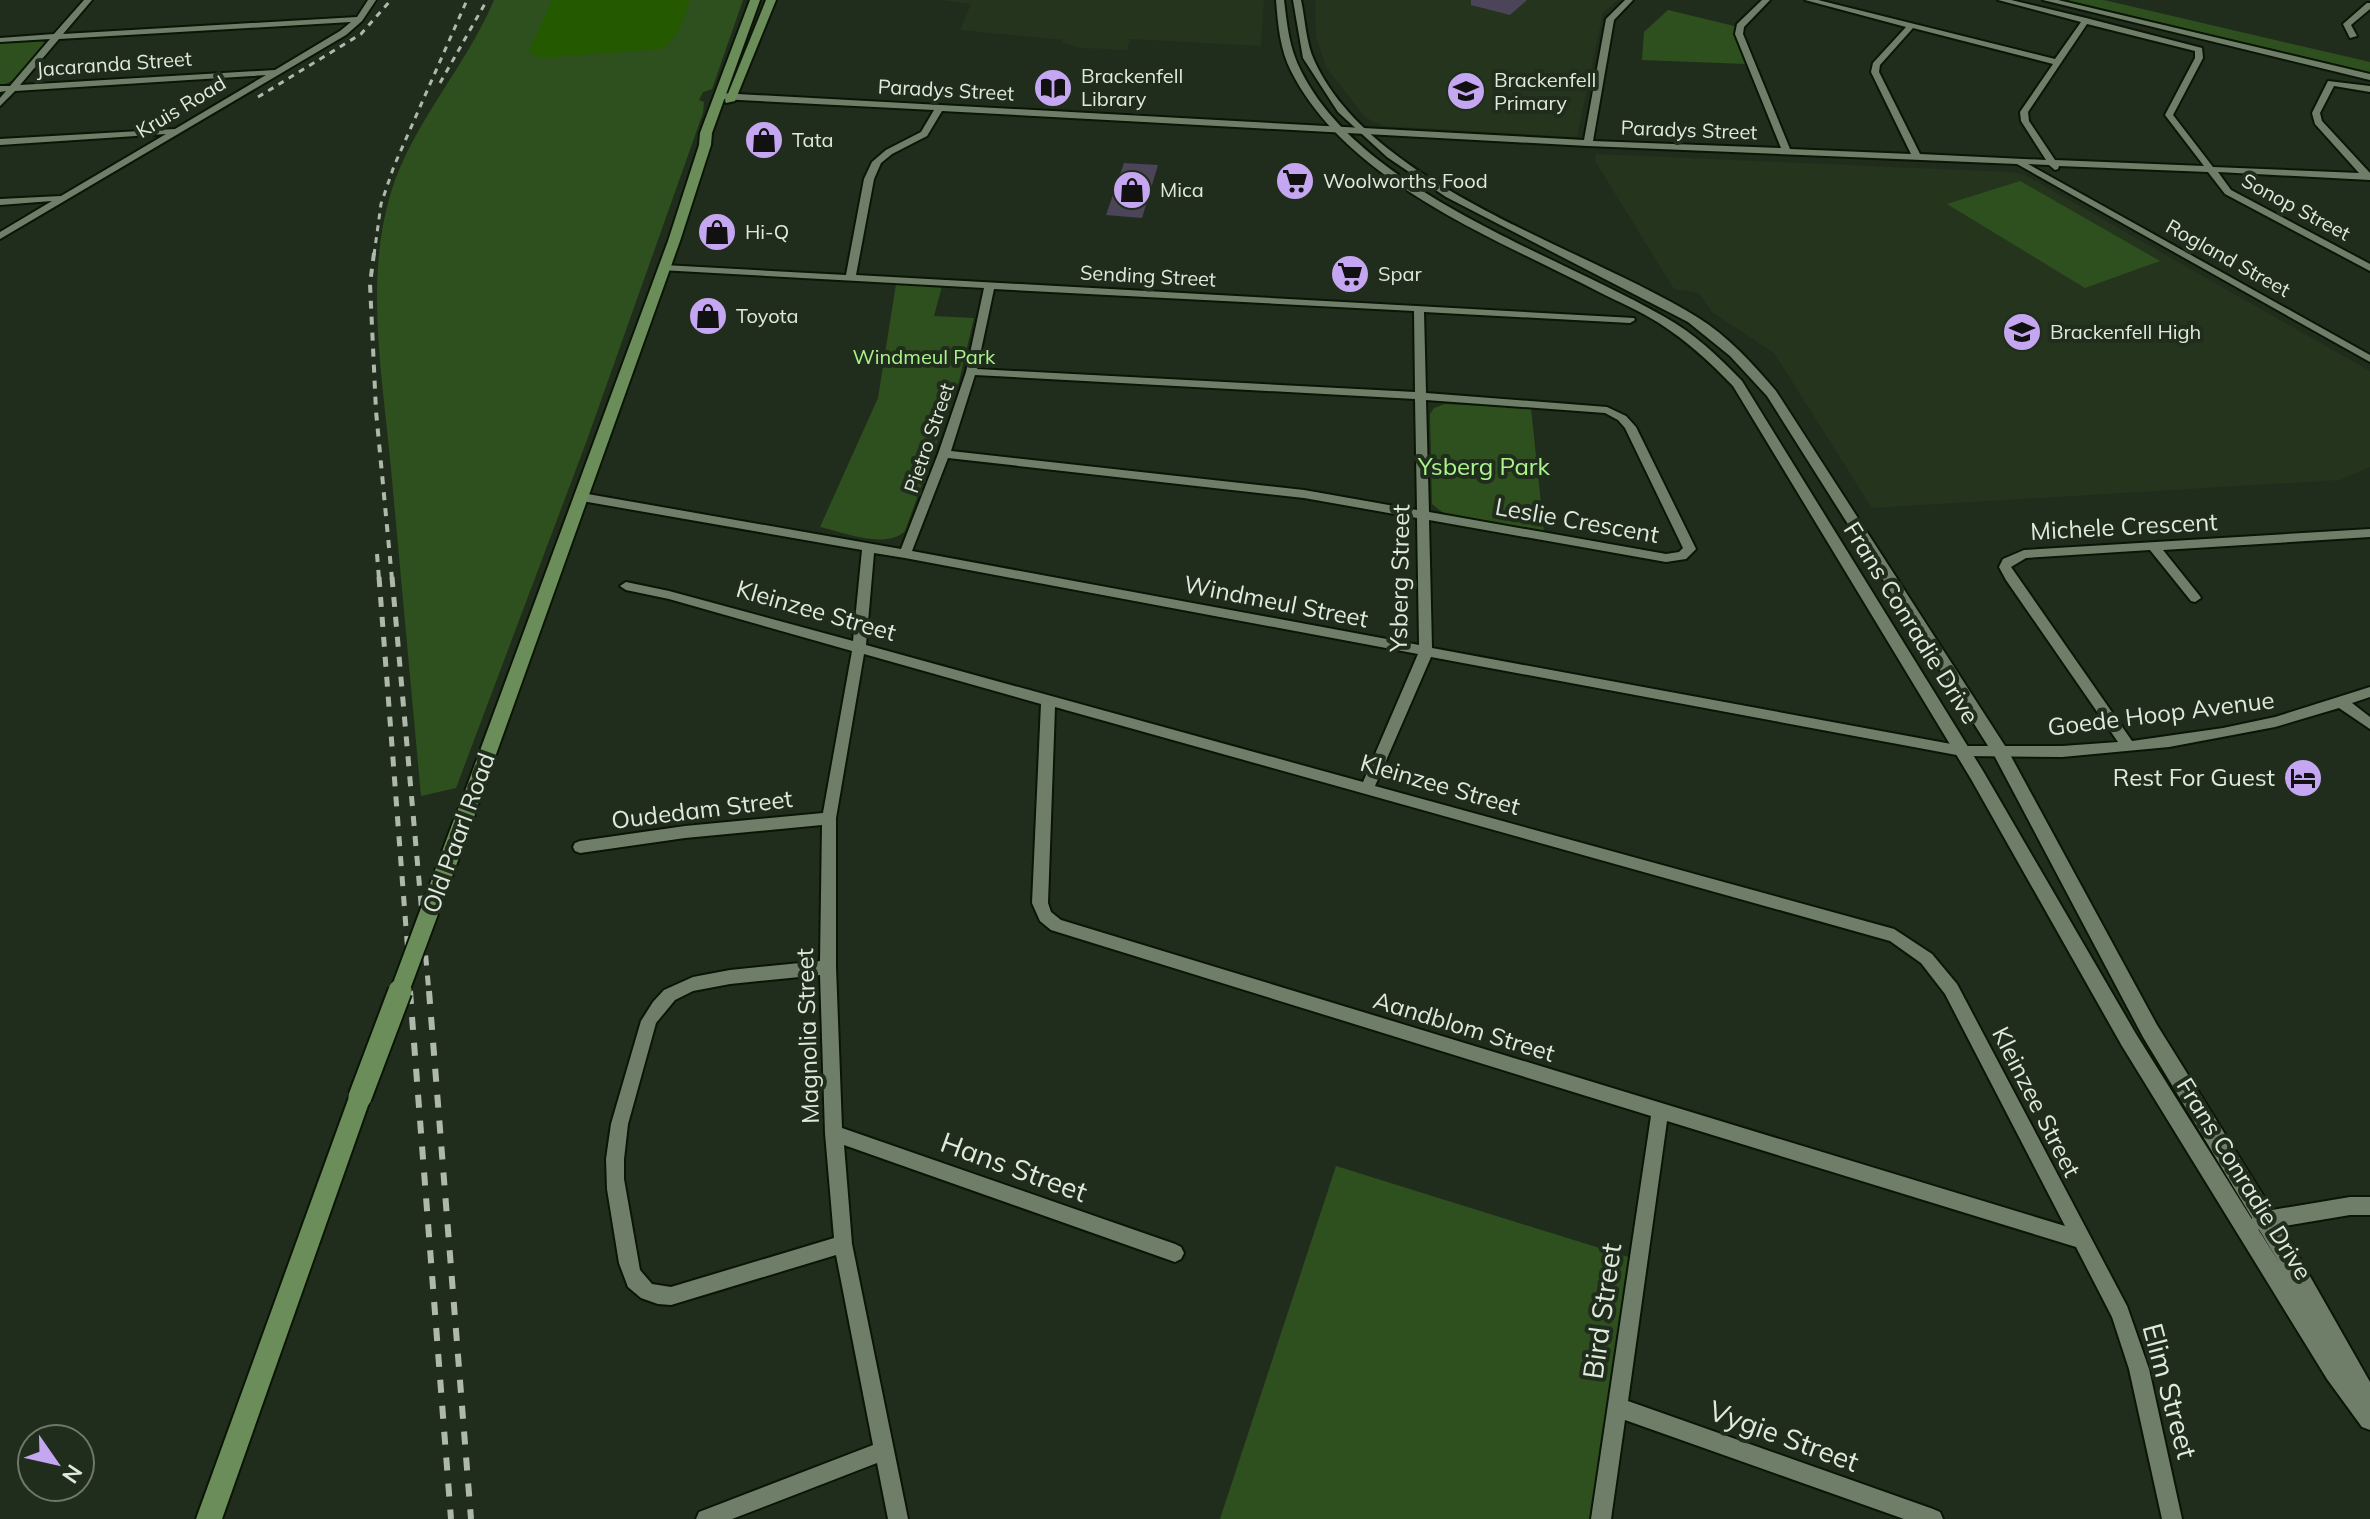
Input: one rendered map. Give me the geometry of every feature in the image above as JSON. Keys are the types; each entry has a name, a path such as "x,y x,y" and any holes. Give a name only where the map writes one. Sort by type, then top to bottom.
{"main road":[{"name":"Old Paarl Road","path":"725,96 755,0"},
{"name":"Old Paarl Road","path":"209,1519 360,1097 582,497 705,145 771,0"}],"street":[{"path":"0,103 88,0"},
{"name":"Kruis Road","path":"0,236 343,33 359,19 372,0"},
{"name":"Frans Conradie Drive","path":"1280,0 1281,34 1292,68 1339,129 1423,195 1492,234 1661,319 1686,335 1720,364 1762,420 1962,751 2129,1040 2335,1371 2370,1419"},
{"name":"Frans Conradie Drive","path":"1297,0 1299,29 1310,62 1331,95 1362,130 1417,174 1472,208 1707,329 1752,370 1772,394 2001,753 2150,1031 2267,1220 2370,1403"},
{"path":"1588,143 1610,19 1629,0"},
{"path":"1766,0 1740,26 1739,34 1786,151"},
{"path":"1809,0 2056,62"},
{"path":"2002,0 2086,20"},
{"path":"2047,0 2370,77"},
{"path":"2353,36 2347,24 2370,5"},
{"path":"0,40 359,19"},
{"name":"Sonop Street","path":"2086,20 2199,50 2199,58 2169,115 2208,169 2233,196 2370,268"},
{"name":"Rogland Street","path":"2068,188 2023,117 2026,106 2086,20"},
{"path":"1911,26 1876,65 1875,72 1917,157"},
{"name":"Jacaranda Street","path":"0,89 278,72"},
{"path":"2369,177 2318,122 2316,113 2331,83 2370,89"},
{"name":"Paradys Street","path":"725,96 1588,143 2369,177"},
{"path":"850,278 869,179 877,162 889,152 924,134 940,107"},
{"path":"0,142 178,131"},
{"name":"Rogland Street","path":"2014,161 2068,188 2370,359"},
{"path":"0,202 64,198"},
{"name":"Sending Street","path":"664,268 1630,320"},
{"name":"Pietro Street","path":"905,554 944,454 971,372 990,285"},
{"name":"Ysberg Street","path":"1367,789 1426,652 1419,309"},
{"name":"Leslie Crescent","path":"944,454 1304,494 1666,558 1682,556 1690,549 1630,427 1614,413 1596,408 971,372"},
{"name":"Windmeul Street","path":"582,497 905,554 1962,751"},
{"name":"Michele Crescent","path":"2127,745 2005,567 2013,557 2370,533"},
{"path":"2154,547 2195,598"},
{"name":"Magnolia Street","path":"868,548 859,648 829,818 828,967 834,1133 843,1244 898,1519"},
{"name":"Kleinzee Street","path":"626,586 669,595 1894,936 1931,960 1951,989 2079,1239"},
{"name":"Goede Hoop Avenue","path":"1962,751 2001,753 2127,745 2287,720 2370,692"},
{"name":"Aandblom Street","path":"1048,701 1040,903 1045,916 1056,925 2079,1239"},
{"path":"2342,703 2370,724"},
{"name":"Oudedam Street","path":"580,847 685,832 829,818"},
{"path":"828,967 707,981 679,989 659,1005 649,1021 618,1137 616,1190 629,1268 639,1288 652,1296 671,1296 843,1244"},
{"name":"Bird Street","path":"1601,1519 1660,1112"},
{"name":"Hans Street","path":"834,1133 1175,1253"},
{"path":"2243,1224 2350,1206 2370,1206"},
{"name":"Elim Street","path":"2079,1239 2131,1340 2172,1519"},
{"name":"Vygie Street","path":"1616,1407 1933,1519"},
{"path":"706,1519 883,1451"}],"shaded area":[{"path":"552,0 690,0 676,34 662,49 540,58 529,51"},
{"path":"940,0 1264,0 1261,46 1130,39 1127,50 1081,48 1063,43 1063,40 960,30 971,4"},
{"name":"Brackenfell Primary","path":"1315,0 1618,0 1603,13 1577,137 1385,126 1373,122 1364,116 1326,67 1316,37"},
{"name":"Brackenfell High","path":"1596,154 2025,175 2370,371 2370,467 2340,480 1872,508 1774,353 1712,312 1699,293 1674,289 1595,161"}],"green space":[{"path":"494,0 743,0 712,89 703,92 699,100 704,102 703,113 587,440 456,788 421,796 380,365 378,260 391,192 401,166"},
{"path":"2066,0 2104,0 2370,62 2370,72"},
{"path":"1668,10 1734,26 1746,64 1642,60 1644,32"},
{"path":"39,40 46,43 14,80 0,86 0,42"},
{"path":"2020,181 2160,261 2085,288 1947,204"},
{"name":"Windmeul Park","path":"896,284 942,286 934,316 974,318 959,381 905,531 887,539 876,539 820,527 878,398"},
{"name":"Ysberg Park","path":"1445,404 1531,408 1544,533 1446,515 1432,504 1430,414 1434,408"},
{"path":"1336,1166 1638,1260 1601,1519 1220,1519"}],"building":[{"path":"1471,0 1527,0 1510,15 1471,5"},
{"name":"Mica","path":"1124,163 1158,165 1142,218 1106,215"}],"railway":[{"path":"258,97 361,34 391,0"},
{"path":"374,255 381,204 394,166 467,0"},
{"path":"440,83 487,0"},
{"path":"374,253 370,284 376,411 392,579"},
{"path":"377,554 379,579"},
{"path":"379,577 411,993"},
{"path":"392,577 429,993"},
{"path":"410,991 451,1519"},
{"path":"429,991 471,1519"}],"place":[{"name":"Brackenfell Library","path":"1053,88"},
{"name":"Brackenfell Primary","path":"1466,91"},
{"name":"Tata","path":"764,140"},
{"name":"Woolworths Food","path":"1295,181"},
{"name":"Mica","path":"1132,190"},
{"name":"Hi-Q","path":"717,232"},
{"name":"Spar","path":"1350,274"},
{"name":"Toyota","path":"708,316"},
{"name":"Brackenfell High","path":"2022,332"},
{"name":"Rest For Guest","path":"2303,778"}]}
